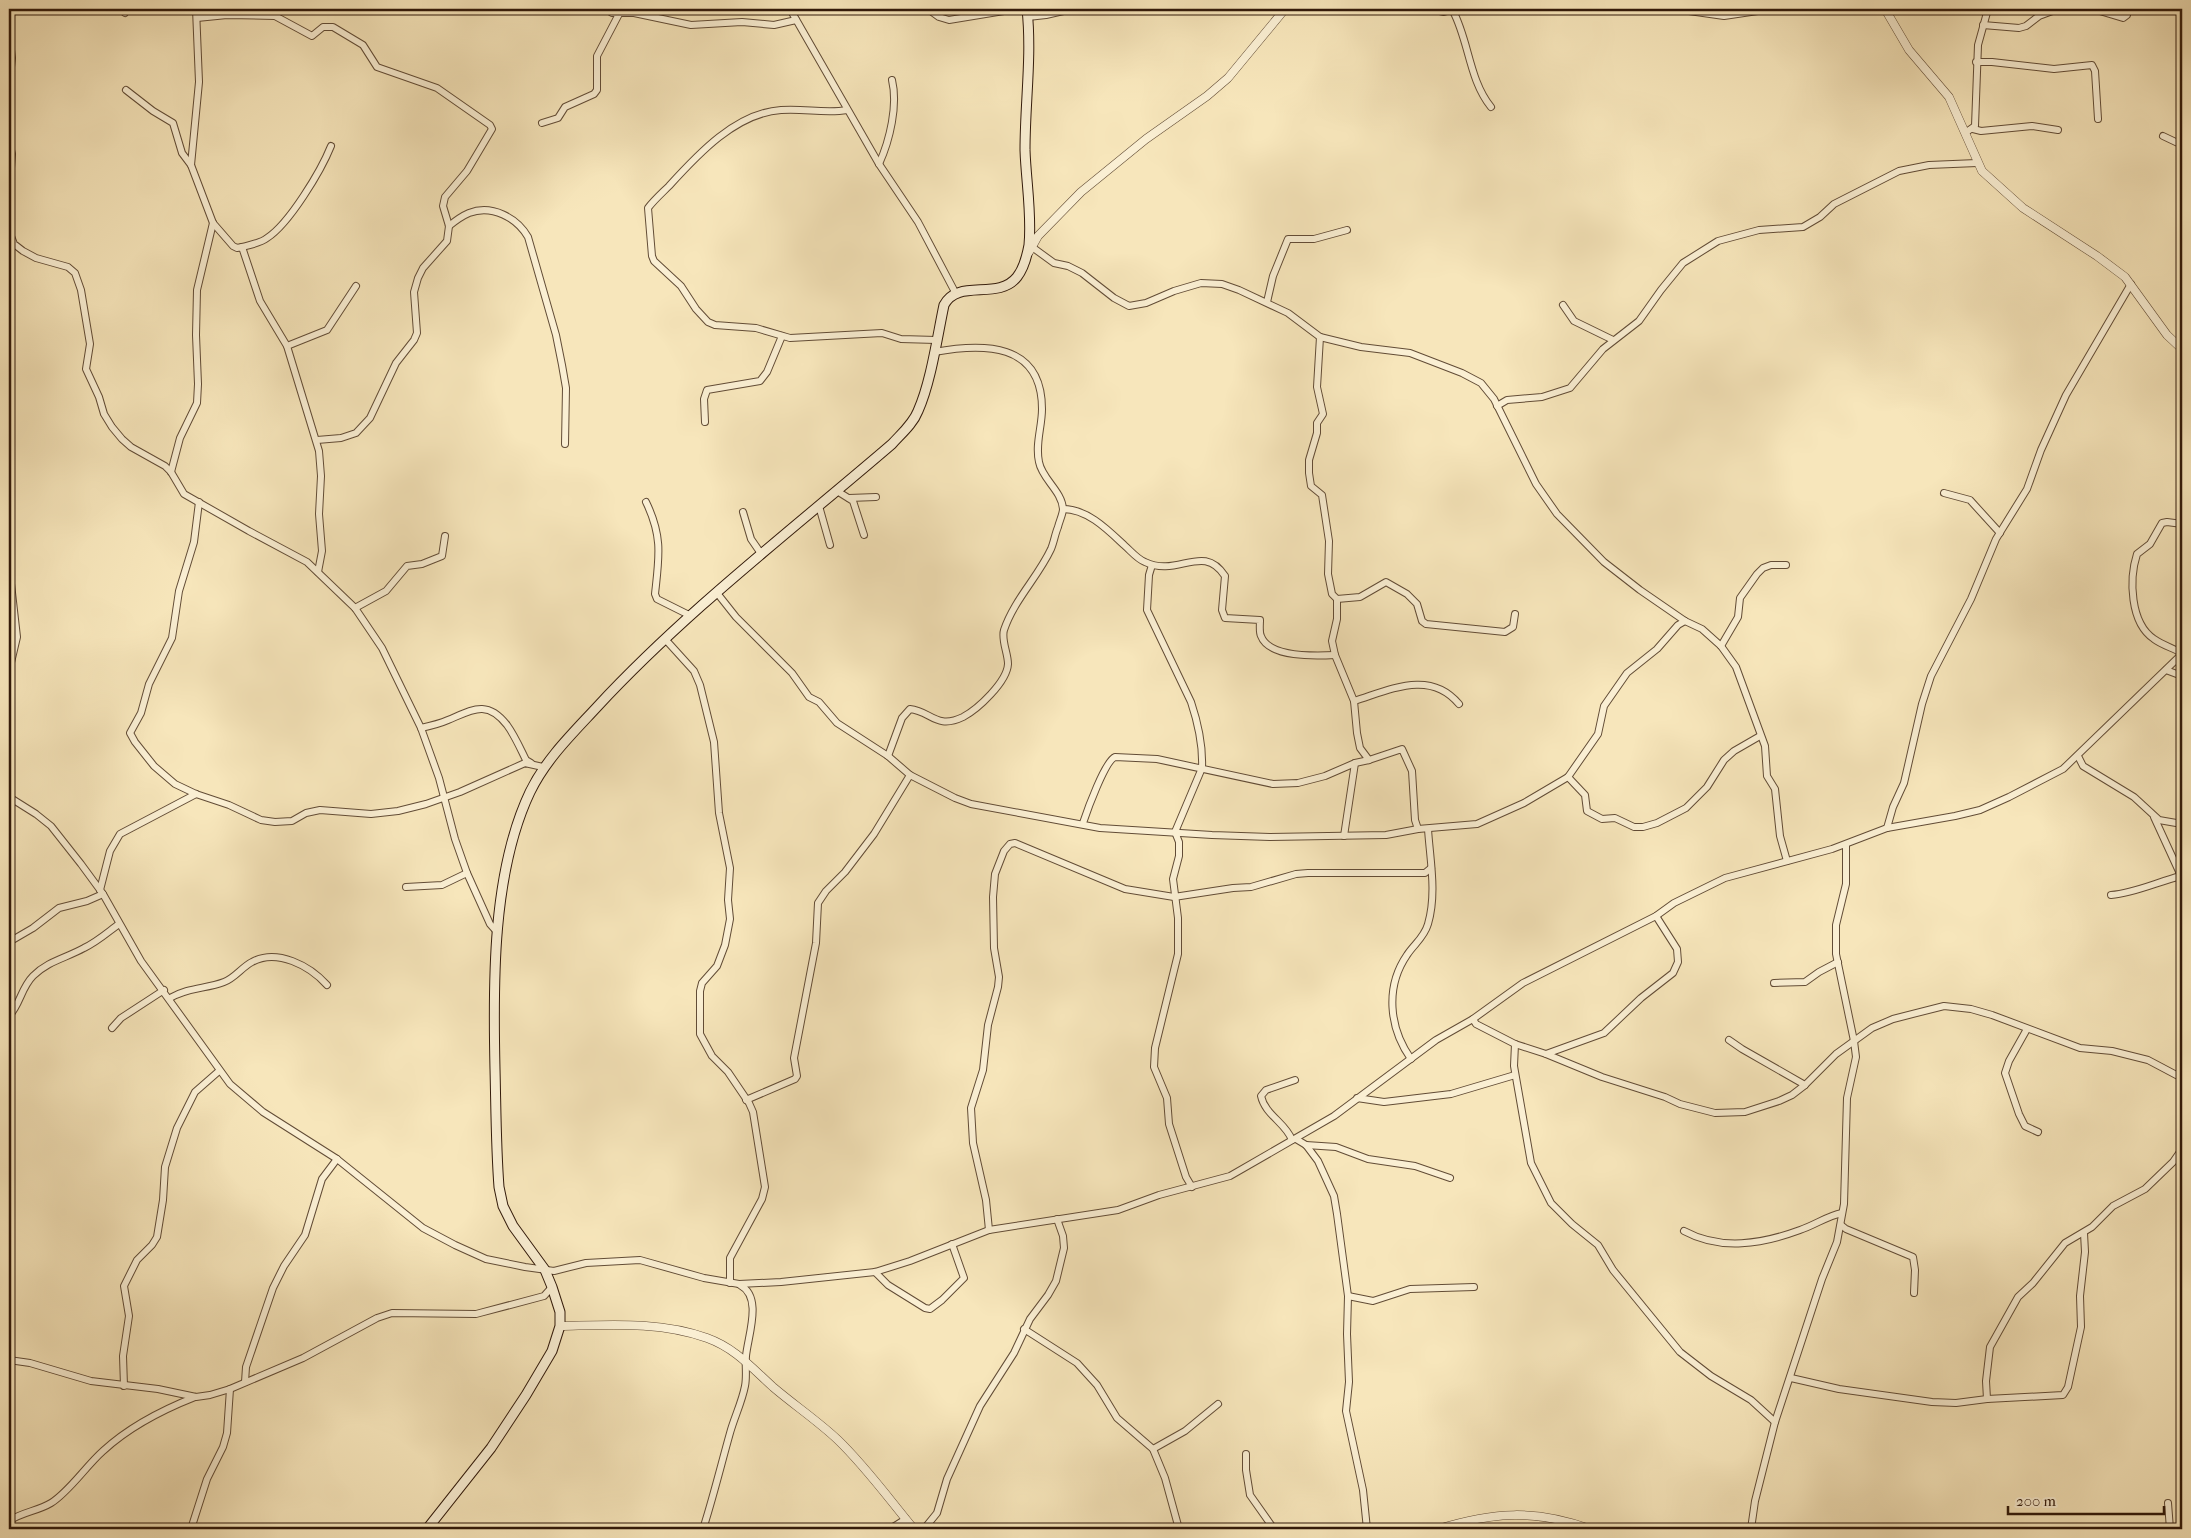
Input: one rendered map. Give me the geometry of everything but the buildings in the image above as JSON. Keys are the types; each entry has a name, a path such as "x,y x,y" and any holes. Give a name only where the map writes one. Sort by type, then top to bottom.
{"main road":[{"path":"427,1529 491,1448 526,1396 552,1351 560,1326 560,1312 552,1287 544,1270 513,1226 503,1206 499,1188 494,1021 498,934 505,875 521,814 543,767 620,682 690,615 892,444 910,424 918,412 923,397 944,305 948,297 955,292 1003,288 1012,283 1018,275 1027,256 1030,228 1025,150 1030,59 1028,13"}],"street":[{"path":"191,165 199,82 196,9"},
{"path":"209,16 214,9"},
{"path":"606,9 619,14 634,13 672,22 702,26 731,22 774,25 796,20"},
{"path":"790,9 879,164 918,222 955,292"},
{"path":"928,9 939,17 949,20 1016,9"},
{"path":"1008,11 1046,15 1072,9"},
{"path":"1027,256 1038,236 1081,192 1146,139 1228,78 1285,9"},
{"path":"1431,9 1438,12 1454,10 1482,96 1491,107"},
{"path":"1675,9 1724,16 1771,9"},
{"path":"1885,9 1909,50 1949,97 1977,163 2002,191 2022,208 2097,256 2125,277 2167,334 2182,349"},
{"path":"1973,129 1976,121 1976,62 1978,45 1988,9"},
{"path":"1983,25 2019,28 2026,26 2038,16 2058,9"},
{"path":"2093,9 2123,18 2127,15 2128,9"},
{"path":"542,123 558,118 565,107 594,94 596,90 598,56 619,14"},
{"path":"197,18 209,16 275,16 312,36 323,27 333,27 363,45 377,66 438,88 490,125 492,133 467,171 445,198 443,206 449,226 447,241 423,268 418,278 414,292 417,333 414,340 396,363 370,418 356,433 341,438 316,440"},
{"path":"9,33 12,58 9,85"},
{"path":"1976,62 2060,69 2092,65 2095,71 2098,119"},
{"path":"879,164 888,141 891,116 895,105 892,80"},
{"path":"126,90 153,111 173,123 182,153 191,165 213,223 233,246 237,248 267,239 296,206 322,168 331,146"},
{"path":"847,110 828,112 781,110 769,112 732,126 683,170 648,208 652,256 654,261 681,286 696,309 708,322 720,327 756,328 782,336 800,338 882,333 908,340 936,340"},
{"path":"1965,133 1973,129 1981,131 2032,126 2058,130"},
{"path":"2163,136 2182,145"},
{"path":"9,142 12,154 9,196"},
{"path":"1497,406 1507,400 1542,397 1564,391 1576,382 1613,340 1639,321 1661,290 1683,264 1718,241 1759,230 1803,227 1820,217 1834,204 1899,171 1929,165 1977,163"},
{"path":"449,226 471,212 483,210 510,218 519,224 528,236 554,327 562,365 566,388 565,444"},
{"path":"171,472 180,438 197,403 197,290 213,223"},
{"path":"1266,302 1273,276 1288,239 1314,239 1347,230"},
{"path":"9,231 14,244 23,251 36,258 68,267 74,273 81,290 90,344 86,369 99,396 104,414 122,439 171,472 184,494 307,562 355,608 382,648 421,728 439,778 443,798 467,873 490,924 498,934"},
{"path":"1032,246 1054,263 1068,266 1082,273 1114,298 1129,306 1146,303 1174,291 1210,282 1239,290 1266,302 1288,313 1320,337 1361,347 1410,353 1481,383 1497,406 1528,469 1545,498 1558,514 1604,562 1685,621 1702,629 1721,646 1736,667 1765,746 1766,776 1775,789 1780,836 1786,861"},
{"path":"242,248 256,293 287,346 316,440 321,476 319,514 322,551 318,572"},
{"path":"1887,828 1893,806 1904,783 1930,676 1971,598 1992,548 2027,489 2041,450 2066,400 2066,395 2131,284"},
{"path":"287,346 327,330 332,326 356,286"},
{"path":"1563,306 1574,322 1613,340"},
{"path":"705,422 704,399 707,390 760,381 768,372 782,336"},
{"path":"1320,337 1317,387 1323,414 1317,423 1317,434 1309,460 1309,473 1311,486 1322,495 1329,541 1328,574 1332,594 1337,599 1337,619 1332,640 1335,655 1354,701 1360,748 1369,760"},
{"path":"888,756 902,718 910,709 916,710 935,720 952,721 973,710 1003,678 1008,664 1003,632 1022,595 1051,548 1063,508 1039,462 1042,408 1037,382 1029,365 997,349 985,346 962,347 934,352"},
{"path":"837,491 848,498 855,506 864,535"},
{"path":"1944,493 1970,500 2000,534"},
{"path":"848,498 876,497"},
{"path":"199,502 194,542 180,592 172,638 148,684 141,714 130,733 135,742 161,773 175,784 196,794 229,805 262,820 276,822 292,821 306,813 320,810 361,814 385,813 426,804 518,766 531,763"},
{"path":"646,502 651,513 660,548 655,594 657,598 690,615"},
{"path":"819,506 830,545"},
{"path":"1063,508 1082,512 1110,532 1136,557 1152,565 1170,567 1198,560 1213,563 1226,576 1222,610 1224,618 1260,620 1261,636 1267,645 1278,650 1304,656 1335,655"},
{"path":"742,512 750,539 762,555"},
{"path":"9,797 51,826 102,892 132,947 170,998 219,1071 263,1112 337,1159 423,1228 486,1259 544,1270 554,1270 586,1263 640,1260 704,1278 739,1284 781,1282 875,1272 888,1270 989,1230 1118,1210 1159,1195 1230,1176 1294,1140 1357,1098 1436,1040 1473,1019 1523,983 1656,916 1674,903 1724,878 1846,845 1887,828 1980,810 2063,769 2182,654 2154,639 2146,632 2138,614 2133,579 2137,554 2150,544 2162,523 2182,524"},
{"path":"355,608 386,591 408,566 422,564 442,556 444,536"},
{"path":"1152,565 1149,575 1147,610 1196,716 1202,768 1175,832 1179,842 1179,856 1173,879 1178,918 1178,954 1155,1048 1154,1067 1166,1098 1169,1124 1186,1177 1192,1187"},
{"path":"1721,646 1738,617 1740,598 1757,574 1763,568 1771,565 1786,565"},
{"path":"9,566 17,637 9,670"},
{"path":"1337,599 1360,597 1386,582 1406,594 1417,604 1422,621 1426,624 1505,632 1513,627 1515,614"},
{"path":"717,593 736,617 792,673 809,697 819,702 837,723 888,756 910,774 954,798 971,804 1115,829 1270,837 1386,836 1418,829 1486,821 1524,803 1568,777 1598,734 1604,706 1627,673 1657,649 1678,625 1685,621"},
{"path":"665,639 694,671 700,685 714,742 719,814 730,868 728,900 730,919 725,945 717,966 702,983 700,991 700,1034 712,1056 728,1072 752,1112 765,1187 762,1199 730,1258 730,1283"},
{"path":"2166,670 2182,676"},
{"path":"1354,701 1400,686 1424,684 1447,692 1459,704"},
{"path":"421,728 448,720 476,708 485,709 501,718 526,760 543,767"},
{"path":"1568,777 1585,796 1587,810 1596,816 1615,818 1634,827 1650,826 1686,808 1707,787 1724,760 1734,751 1760,736"},
{"path":"1083,823 1096,790 1112,758 1131,756 1202,768 1265,782 1288,784 1324,776 1355,763 1402,748 1412,771 1415,820 1418,829"},
{"path":"2078,756 2080,764 2134,797 2158,820 2182,824"},
{"path":"1344,836 1355,763"},
{"path":"2063,769 2080,768 2088,770"},
{"path":"746,1100 795,1079 797,1076 794,1058 816,943 818,903 874,834 910,774"},
{"path":"9,942 33,928 59,908 87,901 102,892 110,852 120,834 196,794"},
{"path":"2111,895 2127,893 2154,883 2182,878 2154,817"},
{"path":"1411,1058 1399,1040 1393,1023 1394,991 1399,969 1408,953 1422,938 1432,906 1428,829"},
{"path":"989,1230 986,1200 973,1143 971,1108 983,1070 988,1025 998,987 999,977 994,948 995,874 1004,852 1010,844 1015,844 1124,889 1143,894 1174,898 1233,888 1251,887 1296,874 1425,873 1431,868"},
{"path":"1752,1529 1755,1501 1776,1422 1822,1279 1837,1242 1841,1225 1846,1179 1847,1098 1856,1057 1838,962 1836,926 1844,895 1846,845"},
{"path":"406,887 442,885 467,873"},
{"path":"1546,1054 1552,1050 1604,1033 1641,998 1673,974 1678,962 1678,949 1656,916"},
{"path":"9,1016 13,1012 24,986 34,975 59,958 86,948 119,924"},
{"path":"170,998 190,989 226,981 252,962 274,956 284,957 311,972 328,985"},
{"path":"1774,983 1805,982 1838,962"},
{"path":"112,1028 121,1018 164,990"},
{"path":"1473,1019 1476,1024 1514,1044 1680,1104 1715,1113 1730,1114 1762,1108 1792,1095 1805,1085 1836,1054 1881,1024 1944,1006 1971,1009 2080,1048 2112,1051 2148,1060 2182,1078"},
{"path":"2027,1029 2009,1061 2005,1073 2018,1114 2025,1126 2038,1132"},
{"path":"1729,1040 1805,1085"},
{"path":"1514,1044 1515,1075 1531,1163 1551,1203 1572,1224 1598,1245 1613,1270 1680,1352 1711,1376 1756,1404 1776,1422"},
{"path":"124,1386 123,1356 129,1316 124,1286 137,1260 157,1237 163,1200 164,1167 177,1128 195,1092 219,1071"},
{"path":"1357,1098 1384,1102 1451,1094 1515,1075"},
{"path":"1296,1080 1266,1090 1261,1096 1270,1113 1289,1131 1294,1140 1306,1145 1336,1147 1368,1159 1414,1166 1450,1178"},
{"path":"1306,1145 1318,1161 1334,1196 1348,1296 1349,1382 1346,1411 1363,1490 1367,1529"},
{"path":"1987,1399 1986,1381 1990,1347 2012,1307 2065,1243 2084,1233 2113,1206 2145,1190 2173,1162 2182,1149"},
{"path":"245,1382 246,1367 273,1288 284,1266 305,1235 322,1179 337,1159"},
{"path":"1684,1231 1698,1238 1738,1245 1788,1234 1830,1216 1842,1213"},
{"path":"924,1529 937,1513 947,1479 980,1406 1014,1354 1024,1329 1056,1281 1064,1248 1058,1219"},
{"path":"1841,1225 1846,1229 1912,1257 1915,1270 1914,1293"},
{"path":"1791,1378 1839,1389 1914,1400 1956,1403 1987,1399 2059,1395 2067,1391 2081,1327 2080,1296 2085,1252 2084,1233"},
{"path":"875,1272 881,1280 901,1294 925,1308 934,1308 964,1278 952,1244"},
{"path":"703,1529 730,1432 745,1388 746,1360 751,1323 751,1298 748,1291 739,1284"},
{"path":"9,1521 51,1503 103,1451 160,1411 196,1397 210,1395 230,1388 303,1358 377,1318 392,1313 476,1314 544,1296 552,1287"},
{"path":"1348,1296 1373,1301 1410,1289 1474,1287"},
{"path":"560,1326 618,1325 684,1331 708,1338 731,1350 746,1360 776,1389 836,1439 862,1466 914,1529"},
{"path":"1024,1329 1077,1363 1097,1385 1117,1418 1153,1449 1165,1478 1179,1529"},
{"path":"9,1360 30,1363 66,1376 91,1382 158,1389 196,1397"},
{"path":"191,1529 207,1479 223,1447 227,1434 230,1388"},
{"path":"1153,1449 1185,1431 1218,1404"},
{"path":"1246,1454 1246,1470 1250,1495 1274,1529"},
{"path":"2168,1503 2170,1529"},
{"path":"1438,1529 1492,1516 1532,1515 1564,1519 1590,1529"},
{"path":"890,1529 906,1519"}]}
